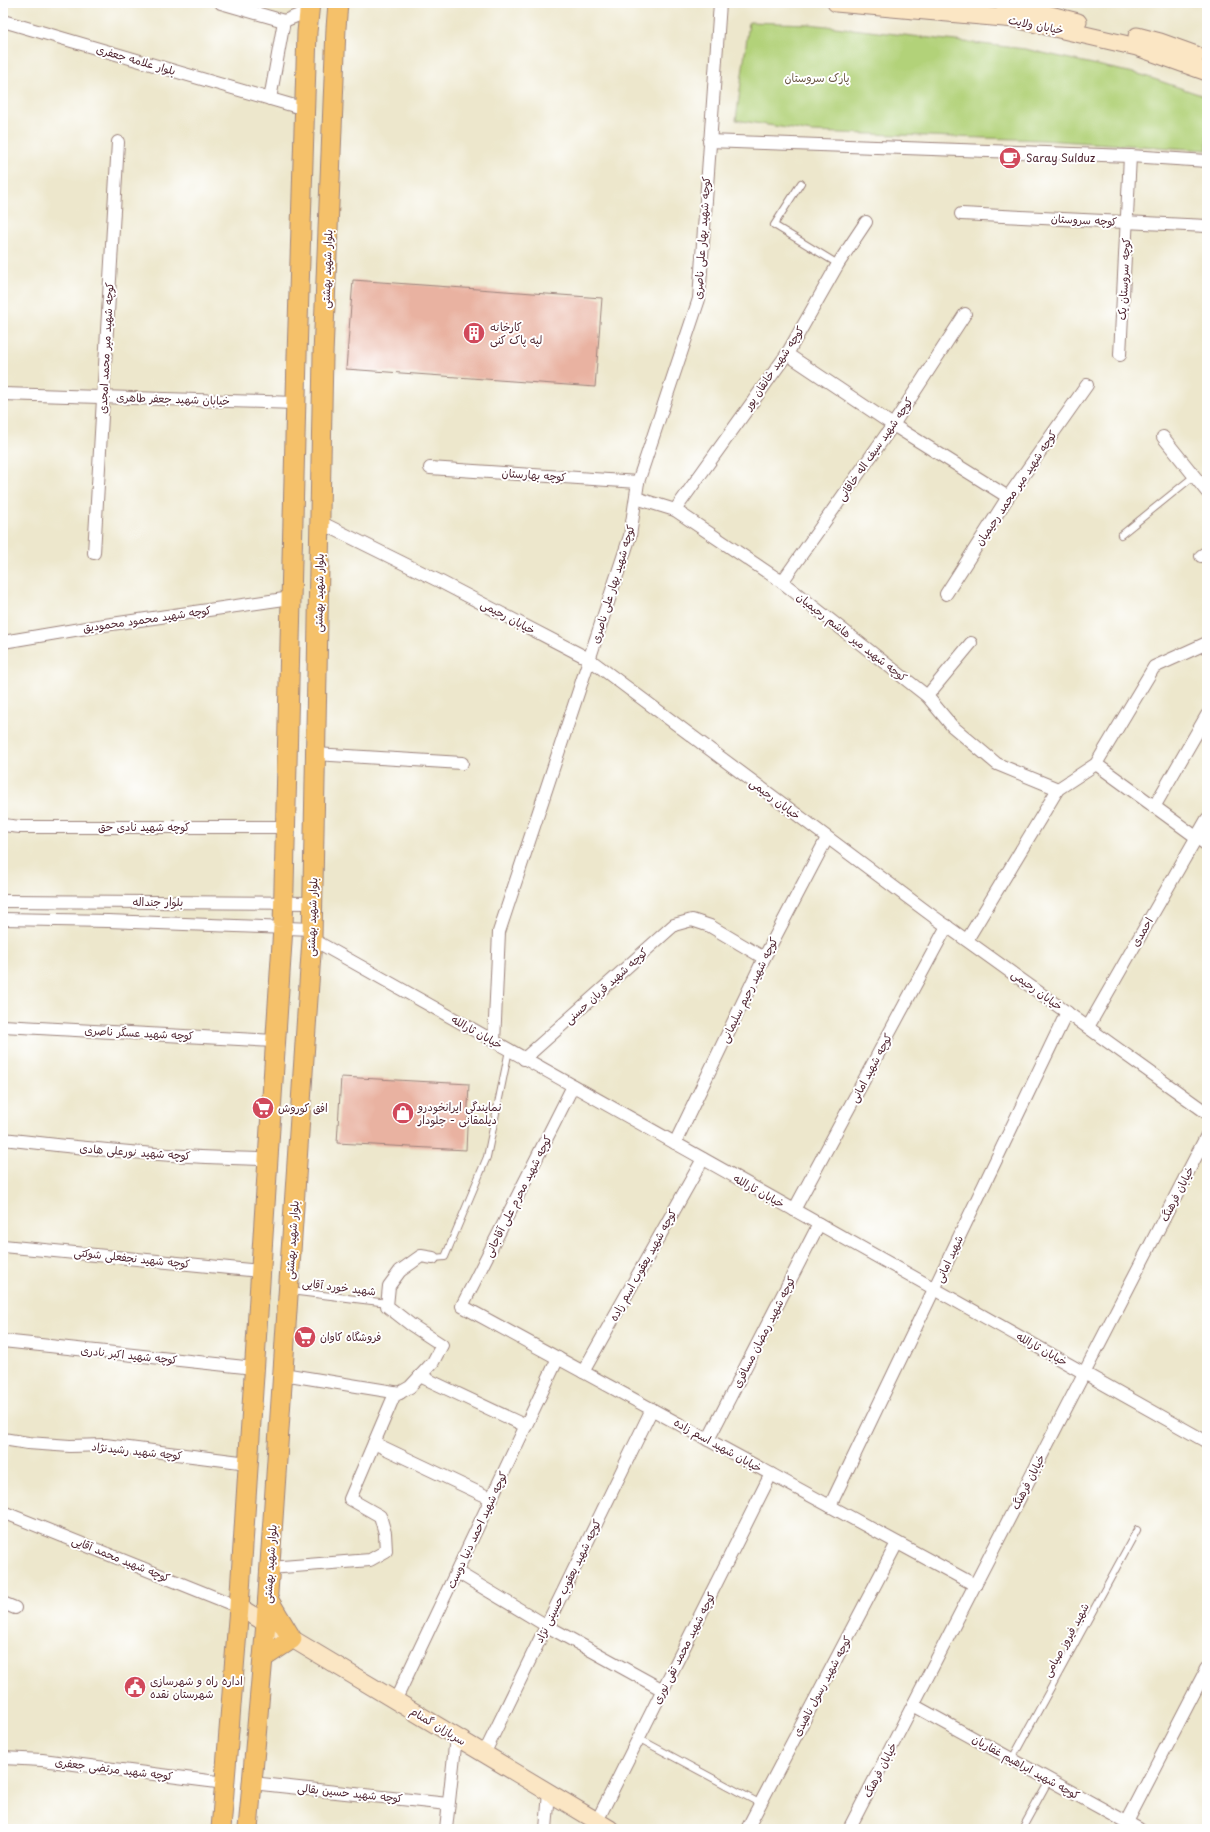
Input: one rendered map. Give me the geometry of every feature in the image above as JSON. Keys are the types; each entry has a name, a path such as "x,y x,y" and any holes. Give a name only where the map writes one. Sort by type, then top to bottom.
{"main road":[{"name":"بلوار شهید بهشتی","path":"248,1829 268,1599 312,934 323,355 338,3"},
{"name":"خیابان ولایت","path":"836,3 1015,19 1138,47 1207,72"},
{"name":"خیابان ولایت","path":"1003,3 1045,8 1160,42 1207,60"},
{"path":"221,1829 239,1607 268,1159 274,1041 283,927 296,403 305,109 310,7"},
{"path":"263,1658 292,1639 268,1599"},
{"name":"سربازان گمنام","path":"239,1607 603,1825"}],"street":[{"path":"221,3 284,21 310,7"},
{"name":"کوچه شهید بهار علی ناصری","path":"494,1042 499,932 630,536 638,482 699,299 709,141 720,3"},
{"name":"بلوار علامه جعفری","path":"3,21 305,109"},
{"path":"270,99 284,21"},
{"path":"709,141 1130,156 1207,161"},
{"name":"کوچه شهید میر محمد امجدی","path":"94,553 118,142"},
{"name":"کوچه سروستان یک","path":"1120,354 1130,156"},
{"name":"کوچه سروستان","path":"960,214 1207,226"},
{"name":"کوچه شهید خانقان پور","path":"675,510 787,354 838,264 866,222"},
{"name":"کوچه شهید سیف اله خاقانی","path":"782,582 893,425 965,314"},
{"path":"787,354 893,425 1008,497"},
{"name":"کوچه شهید میر محمد رحیمیان","path":"946,594 1008,497 1087,385"},
{"name":"خیابان شهید جعفر طاهری","path":"3,394 296,403"},
{"path":"1163,437 1207,492"},
{"name":"کوچه بهارستان","path":"430,468 638,482"},
{"name":"کوچه شهید میر هاشم رحیمیان","path":"636,498 675,510 782,582 927,696 952,726 997,764 1058,789"},
{"name":"خیابان رحیمی","path":"320,522 440,581 589,659 827,838 1207,1113"},
{"name":"کوچه شهید محمود محمودیق","path":"3,642 98,626 291,598"},
{"path":"927,696 971,643"},
{"path":"967,940 1058,789 1096,764 1154,667 1207,643"},
{"path":"1154,807 1207,715"},
{"path":"315,754 462,763"},
{"path":"1096,764 1207,845"},
{"name":"احمدی","path":"1088,1027 1207,819"},
{"name":"کوچه شهید نادی حق","path":"3,825 20,827 285,827"},
{"name":"کوچه شهید رحیم سلیمانی","path":"675,1143 764,958 827,838"},
{"name":"بلوار جنداله","path":"3,901 313,903"},
{"path":"43,920 46,901"},
{"name":"بلوار جنداله","path":"3,919 283,927 312,934"},
{"name":"کوچه شهید قربان حسنی","path":"524,1059 674,925 692,920 724,932 764,958"},
{"name":"کوچه شهید امانی","path":"794,1210 947,926"},
{"name":"خیابان ثارالله","path":"312,934 524,1059 1085,1373 1206,1439"},
{"name":"شهید امانی","path":"830,1506 1067,1012"},
{"name":"کوچه شهید عسگر ناصری","path":"3,1026 274,1041"},
{"name":"کوچه شهید محرم علی آقاجانی","path":"462,1306 574,1086"},
{"name":"خیابان فرهنگ","path":"849,1829 1207,1135"},
{"name":"کوچه شهید نورعلی هادی","path":"3,1139 64,1146 206,1157 268,1159"},
{"name":"کوچه شهید یعقوب اسم زاده","path":"583,1372 703,1159"},
{"name":"کوچه شهید رمضان مسافری","path":"708,1440 819,1224"},
{"name":"کوچه شهید نجفعلی شوکتی","path":"3,1246 260,1271"},
{"path":"270,1568 370,1560 386,1550 385,1533 380,1516 350,1499 394,1396 410,1387 433,1362 442,1345 410,1324 388,1306 389,1286 400,1271 421,1256 433,1258"},
{"name":"خیابان شهید اسم زاده","path":"462,1306 975,1585"},
{"name":"کوچه شهید اکبر نادری","path":"3,1341 254,1368"},
{"name":"کوچه شهید احمد دنیا دوست","path":"395,1701 558,1358"},
{"path":"283,1374 400,1393"},
{"path":"420,1376 526,1426"},
{"name":"کوچه شهید یعقوب حسینی نژاد","path":"484,1754 652,1409"},
{"name":"کوچه شهید رشیدنژاد","path":"3,1439 28,1443 70,1446 105,1445 248,1463"},
{"path":"374,1443 492,1499"},
{"name":"کوچه شهید محمد تقی نوری","path":"603,1825 638,1738 771,1474"},
{"name":"کوچه شهید محمد آقایی","path":"3,1512 239,1607"},
{"name":"کوچه شهید رسول ناهیدی","path":"748,1829 897,1543"},
{"path":"457,1572 547,1626 662,1690"},
{"path":"3,1603 15,1608"},
{"path":"1126,1822 1207,1668"},
{"name":"کوچه شهید ابراهیم غفاریان","path":"913,1705 1139,1829"},
{"path":"446,1829 456,1737"},
{"name":"کوچه شهید مرتضی جعفری","path":"3,1758 42,1760 225,1783"},
{"name":"کوچه شهید حسین بقالی","path":"252,1783 448,1804"},
{"path":"546,1829 549,1792"}],"lane":[{"path":"801,183 774,225 838,264"},
{"path":"1121,535 1194,476"},
{"path":"433,1258 445,1257 487,1157 509,1050"},
{"name":"شهید خورد آقایی","path":"288,1291 388,1303"},
{"name":"شهید فیروز صیامی","path":"1012,1759 1137,1530"},
{"path":"638,1738 761,1804"},
{"path":"1022,1829 1049,1780"}],"green space":[{"name":"پارک سروستان","path":"749,22 809,24 1025,49 1142,75 1207,97 1207,150 1042,140 812,132 736,120"}],"building":[{"name":"کارخانه لپه پاک کنی","path":"353,280 602,298 595,387 346,369"},
{"name":"نمایندگی ایرانخودرو دیلمقانی - جلودار","path":"341,1077 469,1084 466,1150 337,1143"}],"place":[{"name":"Saray Sulduz","path":"1010,158"},
{"name":"کارخانه لپه پاک کنی","path":"474,333"},
{"name":"افق کوروش","path":"263,1108"},
{"name":"نمایندگی ایرانخودرو دیلمقانی - جلودار","path":"403,1113"},
{"name":"فروشگاه کاوان","path":"305,1337"},
{"name":"اداره راه و شهرسازی شهرستان نقده","path":"135,1687"}]}
